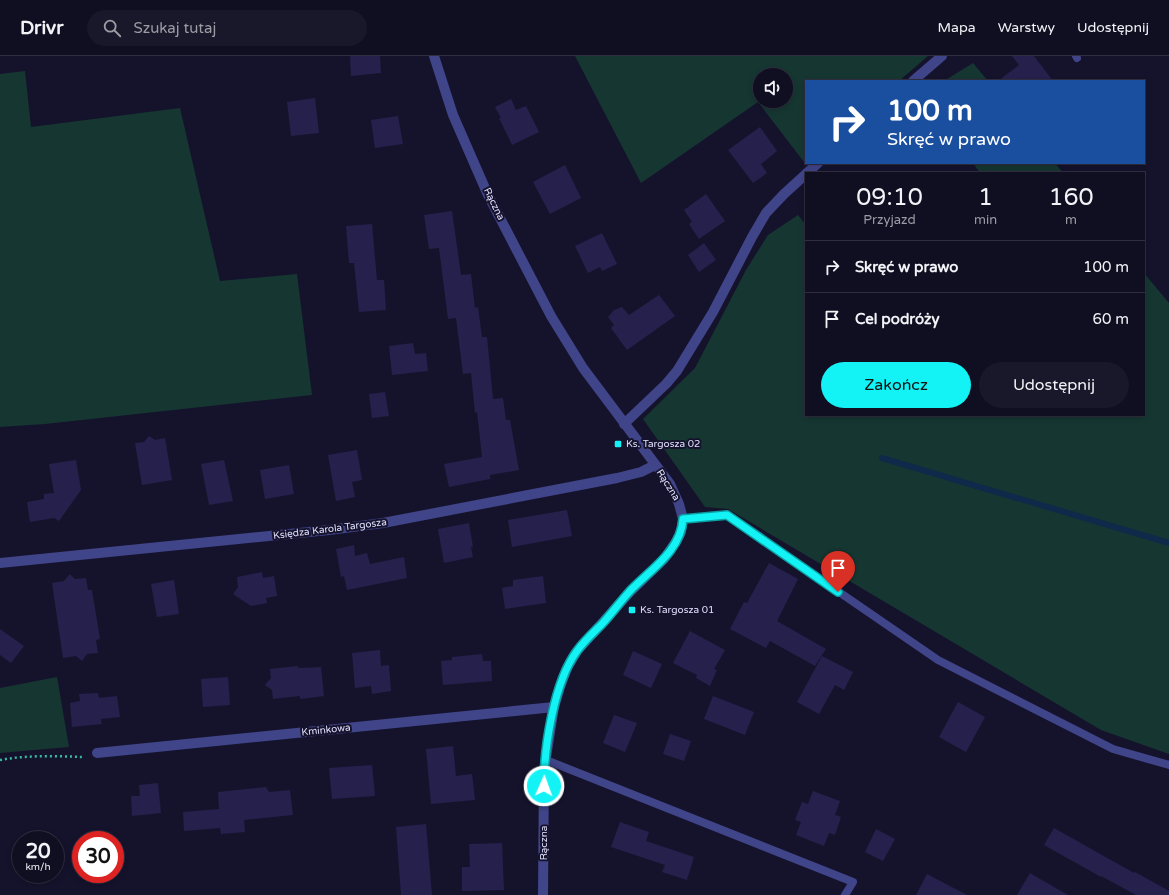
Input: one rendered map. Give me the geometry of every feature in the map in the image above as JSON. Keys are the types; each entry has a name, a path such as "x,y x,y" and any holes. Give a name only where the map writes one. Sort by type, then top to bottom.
{"street":[{"name":"Rączna","path":"434,56 453,115 492,202 551,316 583,368 676,494 683,519 678,540 664,559 630,592 577,651 567,668 554,707 544,770 543,895"},
{"path":"914,80 942,56"},
{"path":"807,172 817,164"},
{"path":"624,424 666,384 677,371 712,312 766,213 805,174"},
{"name":"Księdza Karola Targosza","path":"0,563 329,530 383,523 618,478 641,472 655,464"},
{"name":"Kminkowa","path":"97,753 554,707"}],"lane":[{"path":"683,519 727,515 938,660 1113,749 1169,765"},
{"path":"546,760 853,882 845,895"}],"path":[{"path":"0,760 53,756 86,757 97,753"}],"green space":[{"path":"575,56 928,56 900,80 805,80 804,162 763,108 793,108 793,68 753,68 753,105 641,183"},
{"path":"973,63 987,80 946,80"},
{"path":"25,71 31,127 180,108 220,281 297,274 312,395 45,424 0,427 0,74"},
{"path":"974,164 1056,164 1062,172 979,172"},
{"path":"798,215 805,224 805,416 1145,416 1145,274 1169,303 1169,754 1101,730 728,509 705,507 643,419 695,368 746,270 768,235"},
{"path":"57,677 69,747 0,753 0,688"}],"building":[{"path":"350,56 380,56 381,73 351,76"},
{"path":"1012,56 1034,56 1052,80 999,80 1019,65"},
{"path":"315,98 319,133 291,136 287,102"},
{"path":"511,99 516,110 526,106 539,132 512,145 495,107"},
{"path":"398,116 403,144 375,148 371,120"},
{"path":"760,127 777,151 761,164 767,173 753,183 728,150"},
{"path":"565,165 581,198 550,214 533,182"},
{"path":"706,194 725,221 699,239 689,224 692,222 684,210"},
{"path":"452,211 461,275 471,274 475,308 478,307 482,337 487,337 493,399 503,398 506,420 510,420 519,470 490,475 490,479 449,487 444,464 482,457 477,412 475,413 471,373 463,374 456,318 448,319 439,248 429,249 424,215"},
{"path":"372,224 377,280 384,280 386,310 359,312 354,263 349,263 346,226"},
{"path":"602,233 617,264 602,271 600,267 588,273 575,246"},
{"path":"704,243 716,260 699,272 688,255"},
{"path":"659,295 675,316 627,350 611,328 614,325 608,317 614,310 622,307 629,315"},
{"path":"413,343 415,354 426,353 428,371 392,375 389,346"},
{"path":"385,392 389,416 372,418 369,394"},
{"path":"149,436 155,440 165,438 172,480 142,485 135,443 144,442"},
{"path":"357,450 362,480 352,482 355,497 336,501 328,455"},
{"path":"76,460 81,490 59,521 54,518 30,522 27,502 44,499 44,494 54,493 49,464"},
{"path":"224,460 233,501 209,505 201,464"},
{"path":"289,465 294,494 265,499 260,470"},
{"path":"567,510 572,536 512,547 508,520"},
{"path":"469,523 473,557 444,563 438,529"},
{"path":"354,545 355,556 367,553 370,564 404,557 407,578 347,590 344,576 341,577 336,549"},
{"path":"769,563 798,579 777,621 826,649 815,666 770,641 766,648 730,629 744,602 747,603"},
{"path":"262,572 263,578 274,576 277,596 266,598 267,603 251,606 233,594 238,587 237,577"},
{"path":"70,574 75,579 86,578 88,590 92,590 100,639 96,640 98,653 87,654 82,661 76,656 63,658 52,583 64,581"},
{"path":"543,576 546,603 505,609 502,588 513,586 513,580"},
{"path":"174,580 179,614 157,617 151,584"},
{"path":"0,629 24,646 11,663 0,655"},
{"path":"690,631 725,650 714,669 717,670 710,686 696,678 697,675 673,663"},
{"path":"380,650 381,666 389,665 391,691 372,694 371,686 355,688 352,653"},
{"path":"633,651 662,664 651,688 623,675"},
{"path":"482,654 483,661 491,661 492,681 443,685 441,661 452,660 452,657"},
{"path":"822,656 853,672 844,690 835,685 819,714 797,702"},
{"path":"298,666 298,668 321,667 324,696 300,699 300,696 273,699 272,690 265,685 271,678 270,669"},
{"path":"228,677 230,705 203,707 201,679"},
{"path":"98,693 99,698 117,696 120,717 101,719 102,724 72,727 70,703 80,701 79,694"},
{"path":"713,696 754,712 745,735 704,719"},
{"path":"958,702 985,717 966,752 939,737"},
{"path":"614,715 637,723 625,752 603,743"},
{"path":"670,734 691,741 684,761 663,754"},
{"path":"453,746 456,776 472,774 475,800 431,804 426,749"},
{"path":"372,765 375,796 332,799 329,768"},
{"path":"158,783 161,813 132,816 131,796 140,796 139,785"},
{"path":"266,787 269,792 290,790 293,815 244,820 245,832 221,834 220,828 184,831 183,812 219,809 218,792"},
{"path":"813,791 840,801 835,815 841,817 835,835 829,833 824,846 796,835 801,822 795,820 802,802 808,804"},
{"path":"620,822 649,832 646,841 694,857 687,880 662,872 665,865 611,847"},
{"path":"426,824 432,895 401,895 396,827"},
{"path":"1054,828 1169,891 1169,895 1136,895 1044,845"},
{"path":"876,829 895,839 883,861 865,852"},
{"path":"502,843 504,890 462,891 462,867 470,867 469,844"},
{"path":"1030,873 1068,895 1017,895"},
{"path":"927,874 967,895 916,895"}],"waterway":[{"path":"882,458 1169,543"}],"place":[{"name":"Ks. Targosza 02","path":"618,444"},
{"name":"Ks. Targosza 01","path":"632,610"}],"route":[{"path":"544,786 544,770 554,707 567,668 577,651 630,592 664,559 678,540 683,525 683,519 727,515 838,592"}]}
